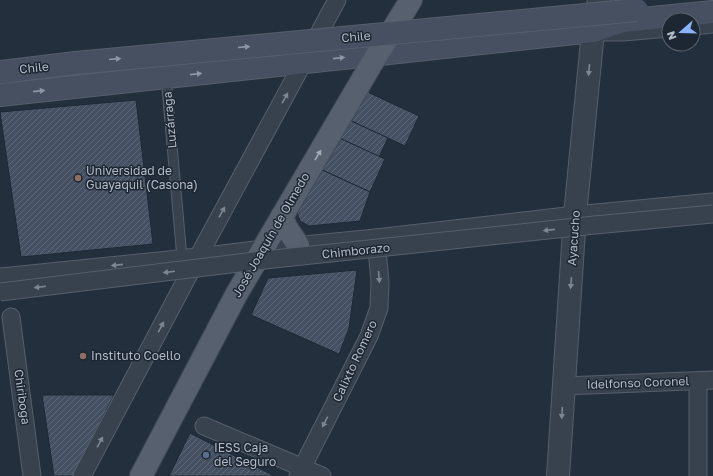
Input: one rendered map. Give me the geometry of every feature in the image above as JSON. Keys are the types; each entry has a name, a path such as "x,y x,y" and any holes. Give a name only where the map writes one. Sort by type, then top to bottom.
{"main road":[{"name":"José Joaquín de Olmedo","path":"141,476 236,295 377,54 411,0"},
{"name":"Chile","path":"0,95 377,54 593,27 630,16 713,3"},
{"name":"Chile","path":"0,72 76,63 630,16 713,12"},
{"path":"282,216 286,227 298,246"}],"street":[{"path":"82,476 190,258 304,62 337,0"},
{"name":"Ayacucho","path":"558,476 575,215 593,27 599,0"},
{"path":"701,25 713,24"},
{"name":"Chile","path":"593,27 623,32 661,29"},
{"name":"Chimborazo","path":"0,277 376,238 575,215 713,202"},
{"name":"Chimborazo","path":"0,292 263,260 713,214"},
{"name":"Calixto Romero","path":"300,472 369,336 379,308 380,282 376,238"},
{"name":"Chiriboga","path":"11,317 32,476"},
{"path":"698,476 705,381"},
{"name":"Idelfonso Coronel","path":"564,386 705,381"},
{"path":"204,426 300,472 322,476"}],"lane":[{"name":"Luzárraga","path":"166,77 190,258"}],"building":[{"path":"361,89 419,116 405,146 347,119"},
{"name":"Universidad de Guayaquil (Casona)","path":"136,100 153,244 21,257 0,112"},
{"path":"347,119 388,138 379,157 339,138"},
{"path":"335,136 385,159 370,192 320,169"},
{"path":"320,169 370,192 360,221 309,226 300,221 297,213"},
{"path":"357,270 349,328 339,354 251,315 268,278"},
{"path":"42,395 114,395 73,476 54,476"},
{"name":"IESS Caja del Seguro","path":"190,433 274,476 169,476"}],"place":[{"name":"Universidad de Guayaquil (Casona)","path":"78,178"},
{"name":"Instituto Coello","path":"83,356"},
{"name":"IESS Caja del Seguro","path":"206,455"}]}
